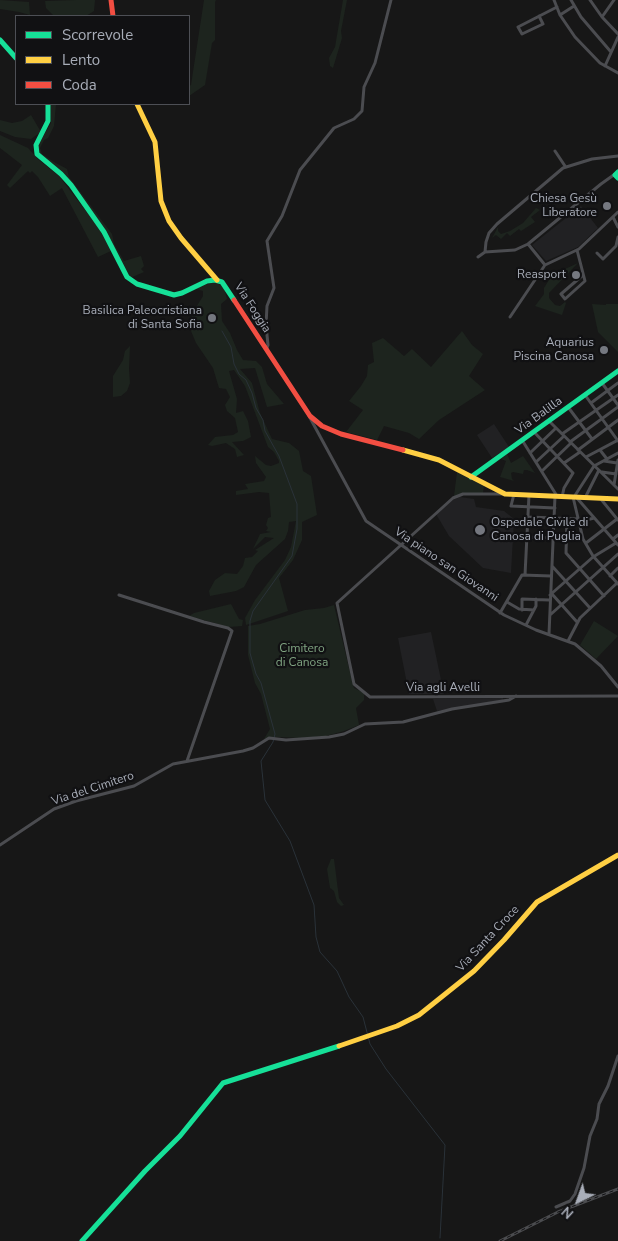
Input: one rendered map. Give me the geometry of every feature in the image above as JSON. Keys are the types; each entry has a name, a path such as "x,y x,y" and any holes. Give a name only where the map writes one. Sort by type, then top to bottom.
{"street":[{"path":"111,0 112,15"},
{"path":"266,348 268,345 266,331 267,306 274,288 267,241 282,216 300,170 334,128 354,119 362,111 364,87 375,63 392,0"},
{"path":"554,0 560,15 575,37 591,55 618,73"},
{"path":"571,0 596,35 612,52"},
{"path":"590,0 618,36 605,66"},
{"path":"594,7 596,0"},
{"path":"602,17 614,0"},
{"path":"560,15 574,6"},
{"path":"540,16 543,24 522,34 518,27 557,7"},
{"path":"0,40 15,57"},
{"path":"48,105 48,122 36,144 36,154 61,174 70,185 100,227 128,278 161,293 174,295 182,294 209,276"},
{"name":"Via Foggia","path":"137,105 155,142 159,189 164,210 176,232 209,276 227,288 316,422 330,430 439,460 505,494"},
{"path":"555,151 565,166"},
{"path":"485,252 488,237 496,224 565,166 592,159 618,156"},
{"path":"478,258 485,252 514,250 528,244 617,175"},
{"path":"510,317 546,265 577,250 618,212"},
{"path":"613,217 618,226"},
{"path":"597,252 604,259 616,246 618,237"},
{"path":"528,244 546,265"},
{"path":"577,250 585,282 565,299 561,294 583,275"},
{"name":"Via Balilla","path":"471,477 618,371"},
{"path":"542,471 586,430 618,406 602,383"},
{"path":"591,403 618,383"},
{"path":"585,395 618,440 586,457"},
{"path":"536,462 563,435 618,395"},
{"path":"568,407 592,439"},
{"name":"Via piano san Giovanni","path":"308,412 311,422 362,515 371,525 500,613 568,641 595,660 617,685"},
{"path":"564,463 618,420"},
{"path":"549,421 618,489"},
{"path":"530,453 556,428"},
{"path":"534,432 573,473 558,496 555,508 549,634"},
{"path":"522,440 558,496"},
{"path":"600,450 604,460"},
{"path":"568,641 577,622 618,583 594,557 583,539 574,497 594,466 618,452"},
{"path":"604,460 618,462 614,485"},
{"path":"600,471 616,474"},
{"path":"585,498 600,471"},
{"path":"400,545 447,502 458,495 493,493 618,499"},
{"path":"514,494 510,506 555,508"},
{"path":"525,575 529,495"},
{"path":"574,497 615,542"},
{"path":"586,543 618,520 600,498"},
{"path":"528,517 578,520 594,518"},
{"path":"567,519 566,553 604,596"},
{"path":"522,610 522,599 550,596 594,557 615,542 618,535"},
{"path":"527,536 583,539"},
{"name":"Via agli Avelli","path":"400,545 337,604 354,684 370,697 618,696"},
{"path":"549,616 618,554"},
{"path":"552,566 590,608"},
{"path":"610,576 618,568"},
{"path":"500,613 522,575 551,576"},
{"path":"119,594 228,628 232,631 187,761"},
{"path":"550,596 562,604 577,622"},
{"path":"526,625 534,610 536,599"},
{"path":"506,602 522,610 534,610"},
{"name":"Via del Cimitero","path":"0,845 54,809 134,786 166,767 187,761 243,751 253,748 268,738 286,740 329,737 350,732 366,724 403,722 452,709 509,700 517,696"},
{"name":"Via Santa Croce","path":"82,1241 145,1171 180,1136 223,1083 361,1038 420,1016 474,971 537,902 618,855"},
{"path":"556,1207 570,1201 575,1194 584,1168 599,1104 608,1086 618,1056"}],"shaded area":[{"path":"581,206 598,228 578,247 546,261 532,245"},
{"path":"494,424 509,447 492,458 477,435"},
{"name":"Ospedale Civile di Canosa di Puglia","path":"460,497 474,499 476,507 504,511 514,519 511,573 483,568 449,536 436,514 453,500"},
{"path":"431,632 444,694 409,694 398,638"},
{"path":"503,698 503,700 437,711 433,699"}],"green space":[{"path":"0,0 29,2 30,15 0,9"},
{"path":"95,0 94,11 88,15 53,15 46,8 45,1"},
{"path":"204,0 216,0 215,40 212,43 205,85 190,95"},
{"path":"343,0 347,0 341,31 342,38 333,68 330,66 329,58 335,47"},
{"path":"50,105 56,105 54,126 40,148 42,154 67,169 69,177 112,234 114,244 124,261 141,256 144,266 141,269 144,272 130,278 124,270 104,229 76,189 66,176 38,152 37,147 51,123"},
{"path":"31,115 41,132 31,139 15,137 0,131 0,120 12,123 22,121"},
{"path":"0,135 28,148 39,160 59,176 102,232 111,251 98,257 62,188 50,196 32,171 30,173 28,171 10,188 7,185 22,165 0,148"},
{"path":"536,208 540,210 531,217 535,222 521,231 519,229 510,236 507,233 501,239 496,235 492,238 498,227 498,231 501,234 510,231 523,223"},
{"path":"578,263 549,293 549,298 555,305 560,306 566,303 562,315 535,306 544,294 544,288 552,275"},
{"path":"214,282 224,288 227,299 221,304 222,321 230,333 237,350 243,360 256,361 262,367 267,384 284,404 267,407 255,368 240,369 252,383 260,413 272,439 289,443 299,451 303,471 311,476 317,515 302,522 302,540 293,560 279,578 288,611 246,625 245,618 255,600 285,560 291,547 296,521 289,522 285,539 256,565 244,587 236,591 210,596 209,591 215,580 225,573 237,574 243,566 245,558 252,557 258,551 255,550 274,538 265,537 253,549 260,534 271,532 266,531 268,528 266,525 268,518 271,517 269,493 259,492 236,495 236,491 248,489 245,484 264,481 266,477 256,463 255,456 266,465 271,466 279,463 274,452 268,447 245,386 234,370 229,371 237,399 236,413 243,411 248,421 251,437 243,441 232,442 244,455 237,457 235,449 226,443 208,445 215,437 233,435 238,432 235,418 227,411 225,405 230,397 226,389 219,388 213,368 196,343 191,331 191,319 203,296 203,291 196,289"},
{"path":"592,304 618,304 618,352 598,332"},
{"path":"462,331 472,345 483,354 469,376 485,390 439,420 419,439 409,433 384,426 377,440 346,432 363,410 349,401 367,376 368,365 374,362 372,343 383,338 404,356 412,349 431,367"},
{"path":"130,346 130,383 127,391 121,396 113,397 113,376 123,360 125,351"},
{"path":"507,454 511,463 523,456 535,473 527,470 524,470 523,474 513,472 511,473 514,481 500,477 506,461 501,459"},
{"path":"457,472 484,486 483,493 454,496"},
{"path":"231,604 239,619 243,620 242,626 229,627 189,616 194,613"},
{"name":"Cimitero di Canosa","path":"334,605 354,688 364,693 364,700 356,708 359,725 326,736 264,739 270,729 248,655 248,626 305,610"},
{"path":"594,621 618,636 596,659 580,645"},
{"path":"331,859 334,859 339,898 344,905 341,906 337,902 334,891 330,888 327,869"}],"waterway":[{"path":"222,331 231,347 234,364 239,374 246,380 252,393 256,408 263,420 265,431 279,456 297,504 297,529 292,556 253,611 250,621 250,653 256,674 261,683 275,734 273,742 261,761 265,800 290,841 314,905 316,937 320,952 337,971 349,997 363,1017 370,1044 386,1069 445,1145 440,1238"}],"railway":[{"path":"500,1241 558,1212 618,1189"}],"traffic: fast":[{"path":"0,40 15,57"},
{"path":"48,105 48,121 36,145 37,154 71,185 104,232 127,277 137,284 174,295 207,281 215,280 222,282 234,300"},
{"path":"618,172 615,175 618,178"},
{"path":"471,477 618,371"},
{"path":"82,1241 145,1171 180,1136 223,1083 339,1046"}],"traffic: slow":[{"path":"137,105 155,142 161,201 169,221 217,280"},
{"path":"403,450 439,460 505,494 618,499"},
{"path":"339,1046 397,1026 419,1015 474,971 537,902 618,855"}],"traffic: jam":[{"path":"111,0 113,15"},
{"path":"234,300 310,416 322,426 341,434 403,450"}],"place":[{"name":"Chiesa Gesù Liberatore","path":"607,206"},
{"name":"Reasport","path":"576,275"},
{"name":"Basilica Paleocristiana di Santa Sofia","path":"212,318"},
{"name":"Aquarius Piscina Canosa","path":"604,350"},
{"name":"Ospedale Civile di Canosa di Puglia","path":"480,530"}]}
